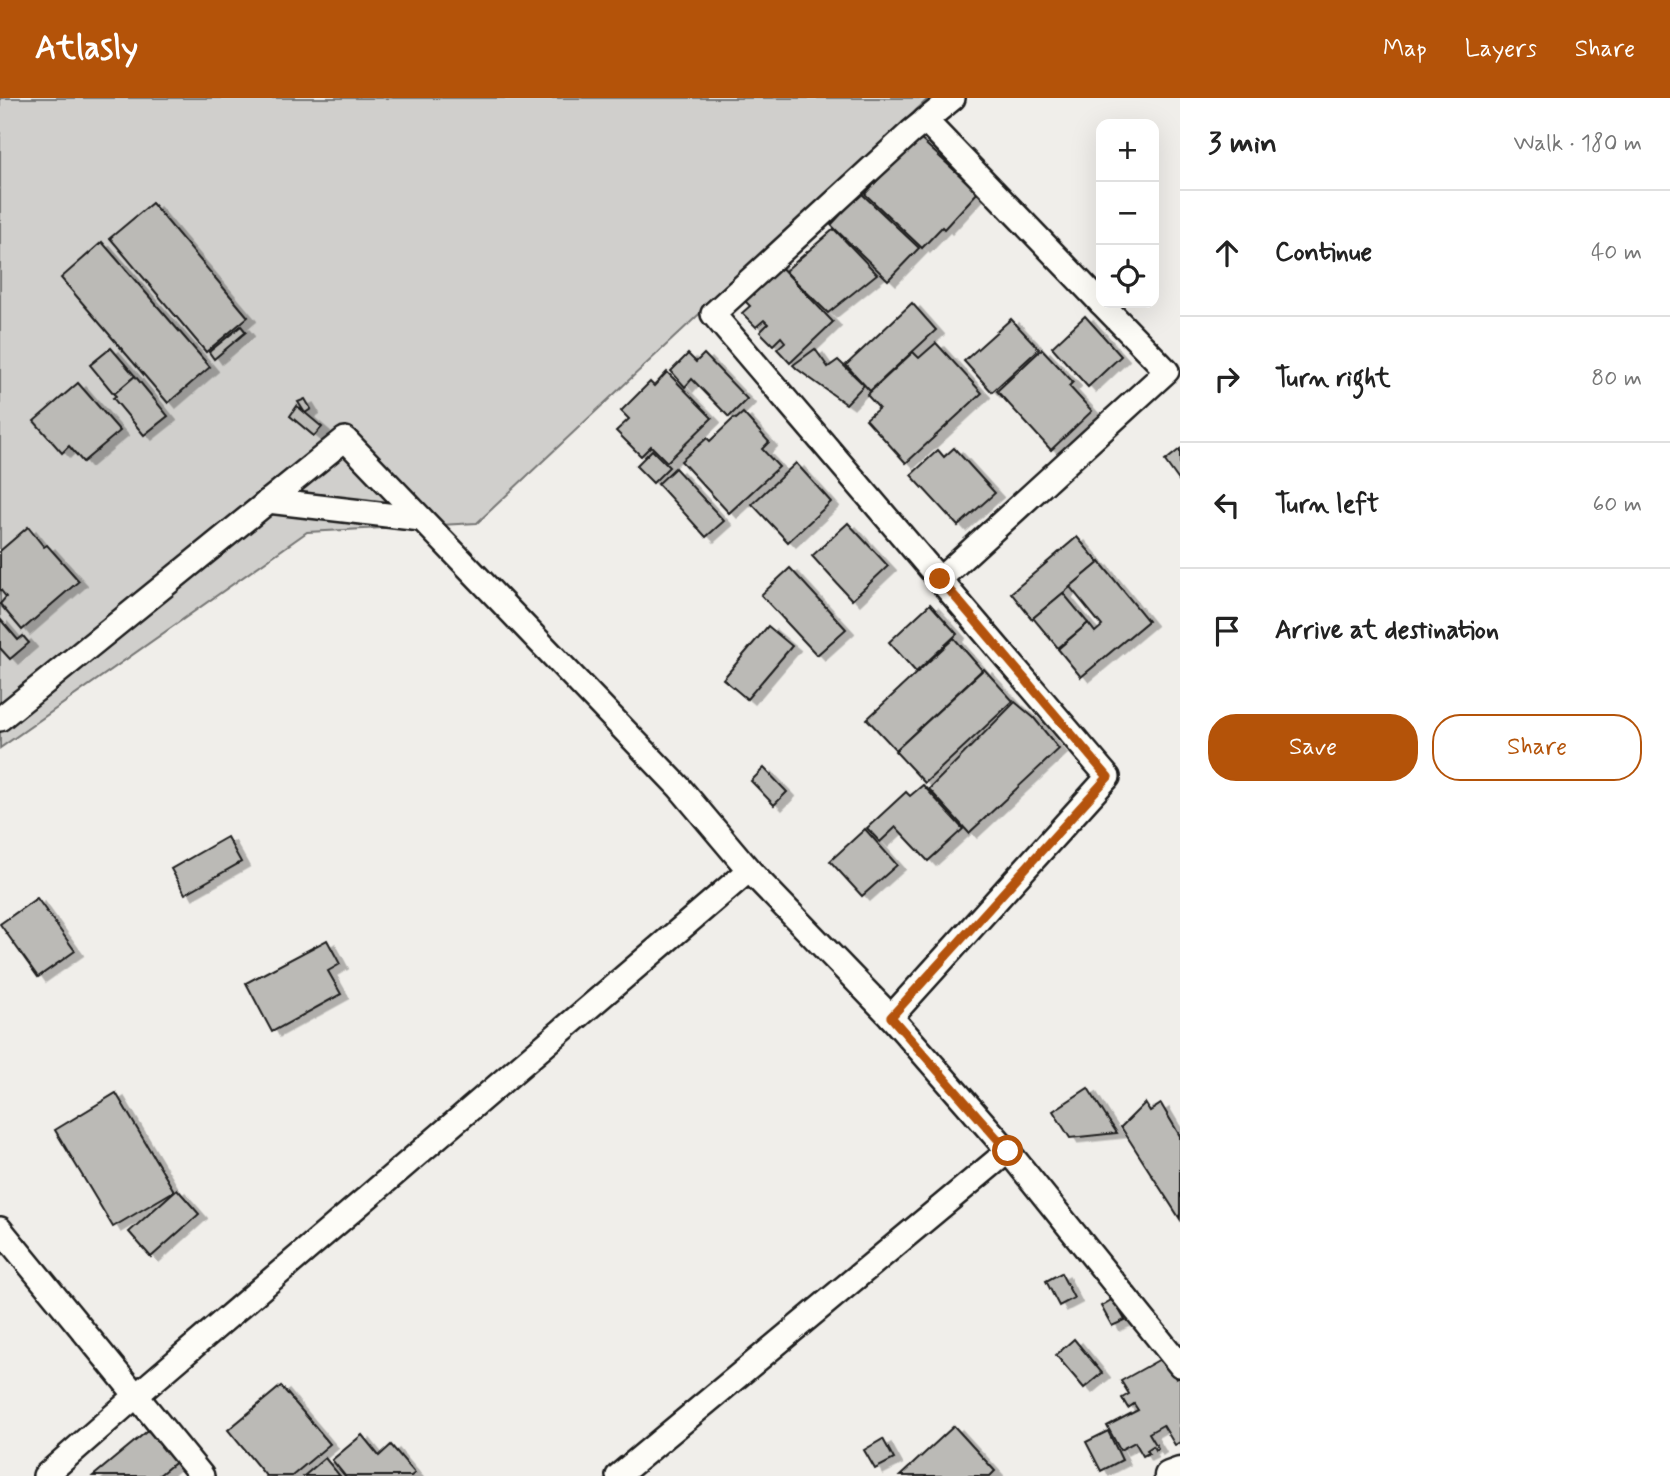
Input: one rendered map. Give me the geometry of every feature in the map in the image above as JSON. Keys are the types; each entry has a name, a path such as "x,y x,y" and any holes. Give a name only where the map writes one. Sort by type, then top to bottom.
{"street":[{"path":"891,1017 1108,777 713,314 925,120 953,98"},
{"path":"925,120 1096,298"},
{"path":"940,579 1167,370 1106,308"},
{"path":"0,719 345,439 680,787 749,870 891,1017 1008,1151 1180,1365"},
{"path":"268,501 421,519"},
{"path":"46,1476 749,870"},
{"path":"618,1476 1008,1151"},
{"path":"0,1229 202,1476"},
{"path":"1169,1476 1180,1472"}],"shaded area":[{"path":"0,98 929,98 477,523 307,532 0,748"}],"building":[{"path":"917,136 978,192 944,229 942,227 922,248 865,194"},
{"path":"861,193 919,248 888,280 831,225"},
{"path":"152,203 248,317 206,352 110,238"},
{"path":"834,229 877,274 828,313 785,271"},
{"path":"102,242 210,367 168,403 61,278"},
{"path":"775,261 833,322 790,363 777,349 785,342 781,337 773,345 760,332 768,324 764,320 756,327 742,313 750,306 744,300"},
{"path":"912,303 936,330 870,391 846,365"},
{"path":"1085,316 1121,356 1088,387 1052,347"},
{"path":"1011,319 1039,349 992,392 964,361"},
{"path":"241,326 246,332 214,359 209,352"},
{"path":"936,343 982,393 906,463 866,419 879,408 867,395 913,352 919,358"},
{"path":"111,348 135,376 114,394 90,365"},
{"path":"815,349 828,367 838,360 864,385 846,404 793,365"},
{"path":"1042,349 1073,382 1069,386 1092,411 1051,450 997,391"},
{"path":"688,354 696,362 704,354 747,399 729,417 692,379 685,387 671,371"},
{"path":"667,372 712,418 667,462 651,446 641,456 616,431 629,419 621,411 650,382 654,386"},
{"path":"135,376 168,416 144,435 113,398 116,396 114,394"},
{"path":"78,383 120,431 83,462 69,446 62,453 34,421"},
{"path":"305,399 311,409 305,413 298,402"},
{"path":"297,406 322,427 314,436 290,416"},
{"path":"743,413 769,442 762,449 779,467 729,513 681,461 707,438 710,441"},
{"path":"954,448 995,493 958,526 911,475 938,450 944,457"},
{"path":"1180,449 1180,482 1165,461"},
{"path":"652,450 669,467 653,483 636,466"},
{"path":"796,463 831,502 788,542 752,504"},
{"path":"675,468 724,521 706,537 658,484"},
{"path":"848,523 888,566 852,600 812,556"},
{"path":"28,527 44,547 47,545 79,581 22,630 0,604 6,597 0,589 0,551"},
{"path":"1077,537 1099,563 1032,619 1011,593"},
{"path":"1100,562 1148,621 1081,677 1058,649 1088,623 1095,632 1102,626 1070,587"},
{"path":"790,568 846,629 817,655 761,595"},
{"path":"1063,593 1088,623 1058,648 1033,618"},
{"path":"930,604 957,634 916,672 889,642"},
{"path":"0,619 18,640 23,636 29,643 10,659 0,648"},
{"path":"768,626 792,646 747,699 723,679"},
{"path":"954,638 982,670 896,750 867,719"},
{"path":"984,669 1013,701 925,783 895,751"},
{"path":"1015,702 1034,718 1059,749 969,833 929,789"},
{"path":"764,768 787,792 774,805 751,781"},
{"path":"923,785 963,829 928,861 896,827 880,842 867,828 906,792 910,796"},
{"path":"865,829 897,865 862,896 830,861"},
{"path":"227,837 241,862 185,894 171,869"},
{"path":"37,898 75,951 38,977 0,924"},
{"path":"327,940 340,964 328,971 341,994 272,1032 246,983"},
{"path":"1088,1088 1117,1133 1070,1138 1053,1111"},
{"path":"116,1093 174,1191 113,1227 55,1130"},
{"path":"1145,1103 1150,1111 1161,1104 1180,1136 1180,1219 1121,1127"},
{"path":"177,1189 199,1214 151,1257 129,1232"},
{"path":"1061,1273 1074,1298 1059,1306 1046,1281"},
{"path":"1113,1299 1125,1320 1112,1326 1101,1306"},
{"path":"1074,1339 1102,1373 1084,1388 1056,1355"},
{"path":"1164,1357 1176,1379 1180,1377 1180,1442 1175,1445 1163,1425 1149,1433 1158,1448 1155,1450 1153,1446 1147,1450 1149,1453 1143,1456 1135,1442 1120,1450 1107,1426 1138,1410 1134,1404 1128,1408 1122,1398 1129,1394 1121,1381"},
{"path":"281,1386 330,1444 292,1476 266,1476 228,1430"},
{"path":"954,1426 995,1471 990,1476 900,1476"},
{"path":"151,1428 178,1460 158,1476 93,1476"},
{"path":"1108,1431 1122,1460 1101,1471 1086,1442"},
{"path":"362,1435 379,1456 391,1445 415,1473 411,1476 345,1476 332,1460"},
{"path":"883,1439 894,1459 875,1469 864,1450"},
{"path":"325,1458 340,1476 304,1476"}],"route":[{"path":"940,579 1108,777 891,1017 1008,1151"}]}
